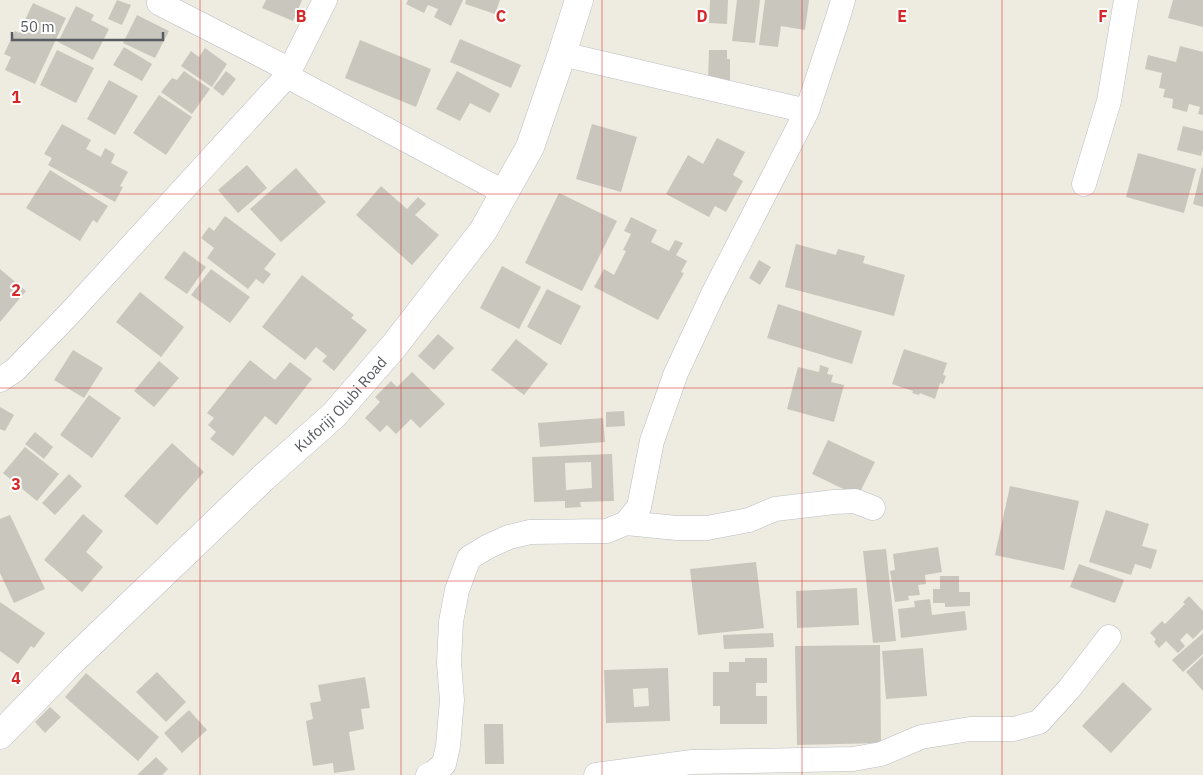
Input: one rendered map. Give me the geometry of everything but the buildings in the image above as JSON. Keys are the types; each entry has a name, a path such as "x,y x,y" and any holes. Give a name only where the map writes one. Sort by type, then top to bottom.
{"street":[{"path":"0,380 15,370 70,313 288,73 325,0"},
{"name":"Kuforiji Olubi Road","path":"0,735 72,662 262,478 334,415 400,339 483,231 530,148 579,0"},
{"path":"436,774 444,764 448,746 452,700 449,663 450,622 457,590 469,558 487,547 530,532 607,531 626,523 639,507 652,441 676,373 713,294 807,112 843,0"},
{"path":"1084,184 1109,101 1126,0"},
{"path":"159,3 505,193"},
{"path":"562,54 807,112"},
{"path":"626,523 677,528 707,528 749,520 775,509 855,501 873,508"},
{"path":"596,775 692,762 853,759 881,754 921,737 970,729 1014,729 1039,722 1069,689 1109,636"}]}
